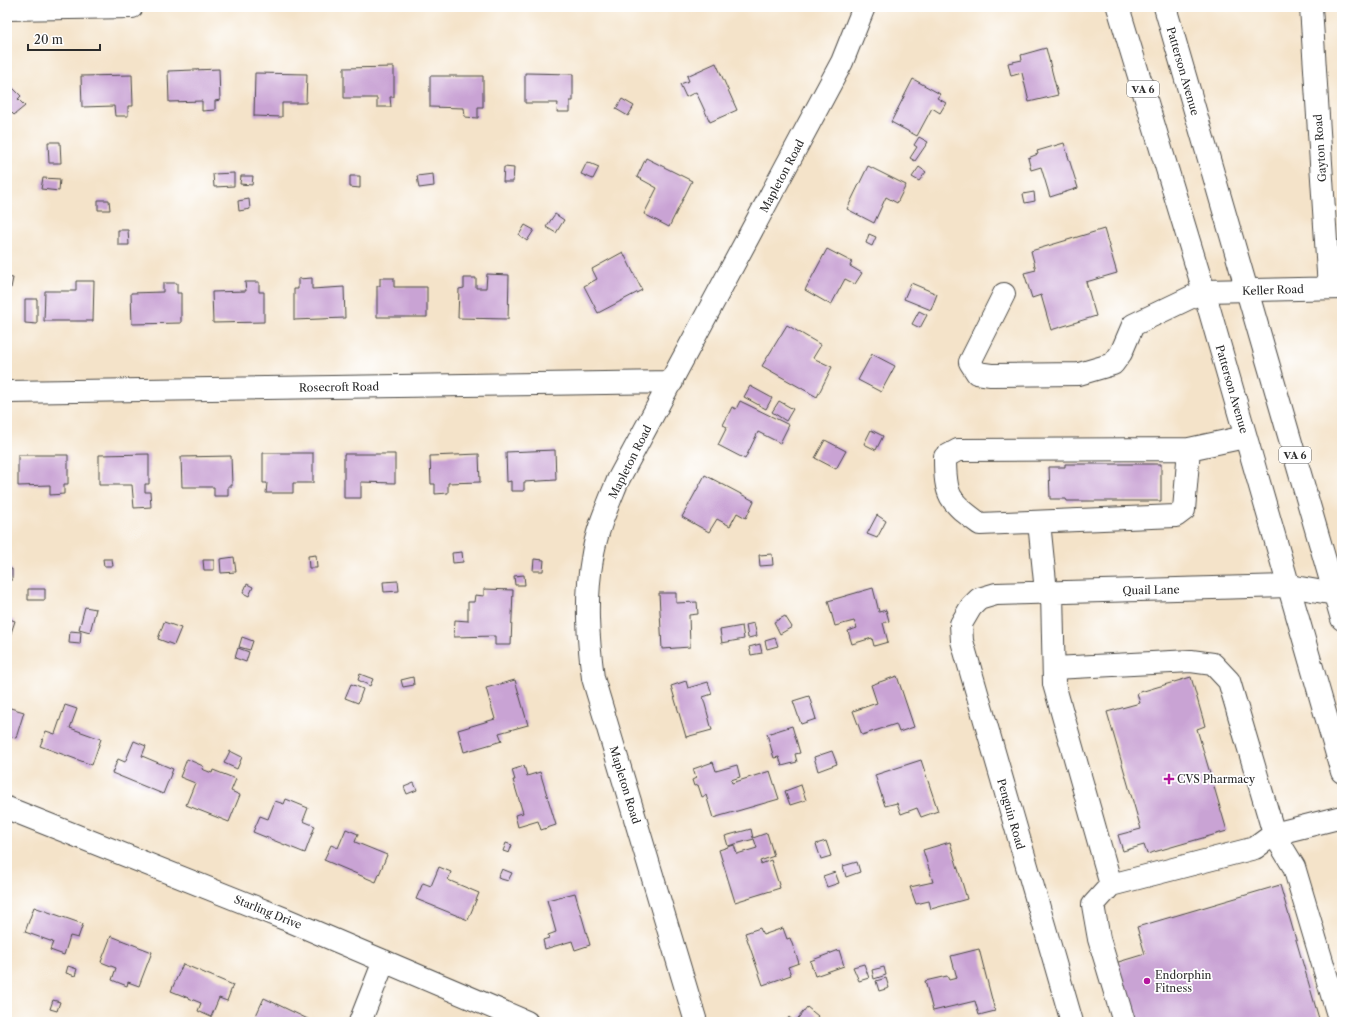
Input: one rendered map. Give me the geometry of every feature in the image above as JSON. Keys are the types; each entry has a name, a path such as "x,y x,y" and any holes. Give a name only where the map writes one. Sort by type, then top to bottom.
{"street":[{"path":"7,9 132,7"},
{"name":"Mapleton Road","path":"696,1022 593,678 589,645 587,606 592,557 600,526 618,480 672,382 842,62 864,7"},
{"name":"Patterson Avenue","path":"1118,7 1204,291 1342,772"},
{"name":"Patterson Avenue","path":"1165,7 1338,593 1342,619"},
{"name":"Gayton Road","path":"1311,7 1335,288"},
{"name":"Keller Road","path":"1204,291 1335,288"},
{"path":"1004,294 970,362 977,373 991,375 1079,374 1113,364 1121,353 1133,325 1204,291"},
{"name":"Rosecroft Road","path":"7,392 672,382"},
{"path":"1189,449 1184,510 1176,516 980,524 956,506 945,484 945,457 958,450 1189,449 1245,437"},
{"path":"1039,522 1049,592 1054,684 1110,885"},
{"name":"Quail Lane","path":"971,607 978,599 996,594 1288,586 1338,593"},
{"name":"Penguin Road","path":"971,607 961,624 962,641 1072,1022"},
{"path":"1054,668 1191,661 1213,664 1229,681 1274,834 1294,867 1340,1022"},
{"name":"Starling Drive","path":"7,808 285,919 527,1022"},
{"path":"1124,1022 1099,939 1093,905 1110,885 1255,848 1274,834 1342,817"},
{"path":"360,1022 384,961"}],"building":[{"path":"1046,48 1058,95 1029,102 1022,73 1011,76 1008,63 1022,60 1021,55"},
{"path":"716,63 737,110 710,122 696,92 686,97 680,84 689,81 687,76"},
{"path":"394,67 394,97 390,97 391,107 377,107 377,98 344,98 344,68"},
{"path":"219,69 220,100 215,101 215,110 202,111 202,101 169,102 168,71"},
{"path":"255,73 307,74 306,103 282,103 282,117 254,116"},
{"path":"525,73 573,74 573,101 570,101 570,112 557,112 558,103 525,103"},
{"path":"132,75 133,106 128,106 128,116 115,116 114,106 82,107 81,76"},
{"path":"430,76 483,76 483,107 478,107 478,118 465,117 464,108 430,107"},
{"path":"913,79 940,94 937,98 946,103 940,113 932,108 917,136 891,122"},
{"path":"7,82 21,96 18,99 25,106 14,115 7,108"},
{"path":"622,99 634,106 628,116 616,109"},
{"path":"919,137 928,142 915,161 910,158 917,147 914,145"},
{"path":"48,142 60,142 61,163 49,163"},
{"path":"1064,143 1078,188 1050,197 1041,167 1031,170 1028,158 1038,154 1037,151"},
{"path":"646,158 692,181 669,227 644,214 657,188 637,177"},
{"path":"587,162 599,167 593,179 581,174"},
{"path":"868,166 906,185 897,203 886,197 874,223 847,209"},
{"path":"504,167 514,168 513,182 503,182"},
{"path":"919,167 926,172 919,181 912,177"},
{"path":"234,173 234,186 214,187 213,174"},
{"path":"433,174 434,186 419,188 417,176"},
{"path":"241,176 253,176 252,185 240,184"},
{"path":"350,176 360,176 360,188 350,187"},
{"path":"43,178 60,179 59,191 41,189"},
{"path":"1034,192 1035,201 1025,203 1023,194"},
{"path":"249,199 250,209 239,211 238,201"},
{"path":"98,200 109,200 110,210 98,210"},
{"path":"555,214 564,220 556,233 546,227"},
{"path":"525,225 534,230 527,241 519,235"},
{"path":"1104,229 1117,273 1086,282 1096,316 1051,330 1041,295 1032,298 1024,273 1036,270 1031,251"},
{"path":"118,230 128,230 129,245 118,245"},
{"path":"869,234 876,237 872,246 866,243"},
{"path":"827,249 852,262 850,266 862,273 855,284 845,279 831,305 805,290"},
{"path":"623,252 642,290 598,313 584,286 597,279 592,269"},
{"path":"487,274 509,275 508,319 458,318 459,289 464,288 464,278 476,278 476,288 486,288"},
{"path":"7,277 13,278 11,288 7,287"},
{"path":"312,278 312,289 344,287 345,318 294,320 294,289 298,289 298,279"},
{"path":"380,278 394,278 394,287 427,287 427,317 377,317 377,286 380,286"},
{"path":"76,281 94,281 93,321 44,321 45,291 76,291"},
{"path":"245,282 259,282 259,292 264,292 264,322 213,323 212,292 246,291"},
{"path":"163,283 177,283 177,293 181,293 181,323 132,324 131,293 163,292"},
{"path":"911,283 937,294 931,310 904,299"},
{"path":"25,299 37,299 37,324 25,323"},
{"path":"919,311 927,315 920,328 912,324"},
{"path":"787,325 821,345 813,358 832,367 817,397 762,366"},
{"path":"872,354 895,366 881,392 858,380"},
{"path":"750,386 772,398 766,409 744,397"},
{"path":"740,401 789,425 780,443 758,432 745,459 718,445 727,427 723,425 732,407 736,409"},
{"path":"779,401 793,409 786,421 772,412"},
{"path":"871,430 883,436 876,450 864,444"},
{"path":"825,440 846,451 836,469 815,458"},
{"path":"555,450 556,480 524,482 524,491 511,491 511,481 507,482 506,452"},
{"path":"263,453 313,453 313,483 293,483 293,493 266,493 267,483 263,483"},
{"path":"149,454 149,484 145,484 145,492 150,492 151,507 134,508 132,485 99,485 99,455"},
{"path":"344,454 395,454 395,483 361,482 361,498 344,498"},
{"path":"479,454 480,482 448,483 448,493 435,494 435,484 431,484 430,456"},
{"path":"18,455 68,455 68,484 64,484 64,494 50,495 50,485 18,486"},
{"path":"231,456 232,486 228,486 228,496 214,496 214,487 182,487 181,457"},
{"path":"1065,464 1161,464 1161,501 1067,501 1066,499 1050,499 1049,467 1065,467"},
{"path":"705,475 754,501 746,518 737,513 730,526 717,519 709,532 682,517"},
{"path":"877,515 886,521 877,538 867,534"},
{"path":"462,552 463,562 453,563 452,553"},
{"path":"772,554 773,565 760,566 759,555"},
{"path":"316,555 317,568 309,568 308,556"},
{"path":"234,557 236,572 221,573 220,559"},
{"path":"103,559 112,559 113,566 104,566"},
{"path":"534,559 544,560 543,571 533,571"},
{"path":"203,560 214,560 214,570 204,570"},
{"path":"7,569 12,569 12,580 7,580"},
{"path":"524,575 525,585 515,585 514,576"},
{"path":"398,581 399,591 384,592 383,582"},
{"path":"247,584 253,587 249,596 243,593"},
{"path":"873,588 879,612 886,610 889,621 883,623 888,642 874,646 872,638 852,644 848,631 857,628 854,621 835,626 828,601"},
{"path":"28,589 45,589 45,600 28,600"},
{"path":"484,589 513,590 511,645 495,645 495,636 454,637 455,620 468,621 468,602 474,602 475,595 484,596"},
{"path":"659,593 676,593 676,603 697,602 698,614 689,615 690,647 662,649"},
{"path":"85,607 96,609 90,632 79,629"},
{"path":"785,616 792,627 780,634 774,622"},
{"path":"7,618 15,621 7,645"},
{"path":"164,622 181,628 174,645 158,639"},
{"path":"754,623 757,636 748,638 746,625"},
{"path":"742,626 744,639 722,643 720,630"},
{"path":"70,631 81,632 80,644 69,643"},
{"path":"242,637 253,641 250,650 239,647"},
{"path":"775,638 778,646 767,649 765,641"},
{"path":"760,644 762,653 751,655 749,647"},
{"path":"238,648 249,652 246,662 235,658"},
{"path":"360,674 373,679 370,686 358,680"},
{"path":"897,676 914,727 899,732 896,724 862,735 853,711 877,703 871,685"},
{"path":"413,677 414,685 403,687 401,680"},
{"name":"CVS Pharmacy","path":"1191,677 1205,726 1197,729 1227,831 1147,854 1144,845 1123,851 1118,835 1141,829 1107,712 1140,703 1137,693"},
{"path":"515,680 528,725 499,733 502,741 464,752 458,730 495,719 486,688"},
{"path":"686,681 688,688 708,682 712,694 703,697 712,730 686,737 671,686"},
{"path":"351,684 363,689 358,703 345,698"},
{"path":"809,696 816,719 801,724 793,701"},
{"path":"65,705 77,709 70,728 101,739 92,765 40,746 46,731 55,734"},
{"path":"7,707 24,712 16,738 7,736"},
{"path":"792,726 800,753 795,754 797,762 782,766 779,757 774,758 767,734"},
{"path":"134,741 146,746 142,756 173,769 163,794 112,773 118,759 125,762"},
{"path":"230,751 242,757 237,769 224,763"},
{"path":"832,751 837,764 818,771 814,757"},
{"path":"187,759 203,766 202,769 212,773 213,770 236,779 231,791 240,795 229,822 186,805 195,783 180,777"},
{"path":"921,760 938,811 921,817 917,808 901,814 897,803 885,806 875,775"},
{"path":"713,762 716,771 737,765 740,777 731,780 732,783 770,771 779,799 713,818 706,795 702,797 698,785 694,786 692,780 696,778 693,769"},
{"path":"524,766 527,776 540,772 556,825 541,830 538,821 518,827 515,815 523,813 513,780 515,780 512,770"},
{"path":"414,783 417,790 407,794 404,787"},
{"path":"801,785 806,800 790,805 785,791"},
{"path":"286,799 308,808 303,821 315,826 305,853 253,832 260,816 268,819 275,801 284,804"},
{"path":"346,829 358,834 355,842 387,855 376,882 324,860 331,845 338,848"},
{"path":"751,829 753,838 767,833 774,856 760,861 761,864 771,860 780,888 735,902 719,850 734,845 737,854 757,848 754,839 728,846 725,836"},
{"path":"826,841 831,856 821,859 816,844"},
{"path":"950,842 967,899 931,909 929,901 916,904 910,887 933,882 923,850"},
{"path":"506,843 512,845 509,853 503,851"},
{"path":"857,862 860,872 846,877 843,866"},
{"path":"439,867 451,872 448,880 479,893 468,920 416,899 423,883 431,886"},
{"path":"502,869 512,873 508,881 498,878"},
{"path":"835,872 839,883 827,887 823,876"},
{"path":"1280,885 1320,1022 1133,1022 1115,963 1145,954 1137,927"},
{"path":"575,893 590,945 575,950 572,941 545,949 543,940 549,938 548,935 556,932 547,900"},
{"path":"34,907 83,924 78,938 70,936 64,955 50,950 53,942 25,932"},
{"path":"760,928 763,935 783,928 787,939 790,938 799,963 788,967 791,975 763,985 745,933"},
{"path":"111,936 152,952 139,986 128,982 127,986 112,980 116,968 101,962"},
{"path":"979,949 995,1011 979,1015 975,1001 933,1011 925,981 947,976 949,980 957,978 951,956"},
{"path":"839,950 844,966 815,976 810,961"},
{"path":"183,964 233,985 227,1001 219,998 211,1017 198,1011 201,1003 171,991"},
{"path":"864,964 869,978 859,981 853,967"},
{"path":"68,966 77,969 75,976 66,973"},
{"path":"884,967 886,975 874,979 872,970"},
{"path":"886,978 889,988 879,991 876,981"},
{"path":"264,998 312,1021 253,1022"},
{"path":"53,1000 60,1002 57,1011 50,1009"},
{"path":"807,1007 818,1016 814,1022 795,1022"},
{"path":"789,1017 795,1022 785,1022"}],"place":[{"name":"CVS Pharmacy","path":"1169,779"},
{"name":"Endorphin Fitness","path":"1147,981"}]}
